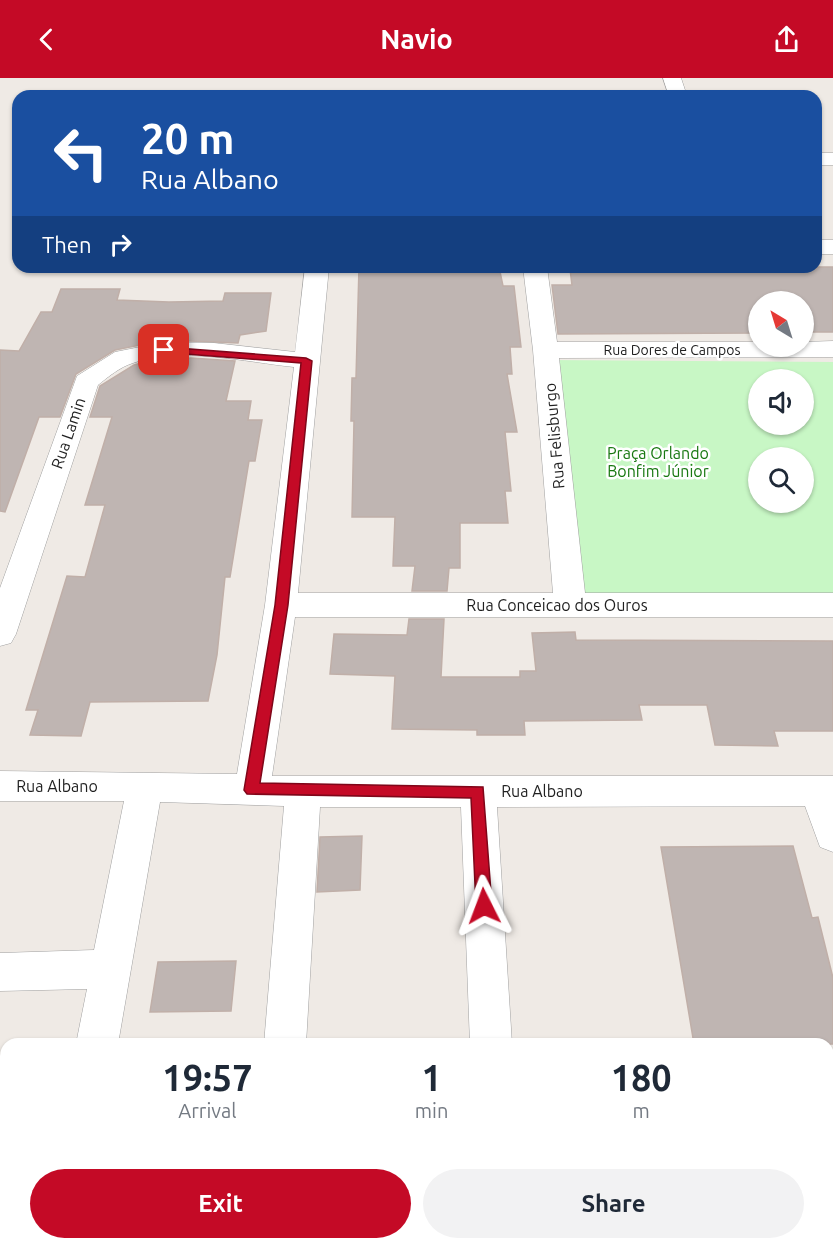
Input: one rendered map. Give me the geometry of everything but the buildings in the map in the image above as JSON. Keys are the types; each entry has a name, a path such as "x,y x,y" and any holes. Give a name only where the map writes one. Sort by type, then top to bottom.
{"street":[{"path":"252,790 281,605 315,273"},
{"name":"Rua Felisburgo","path":"536,273 546,350 570,605"},
{"name":"Rua Lamin","path":"0,634 86,382 105,366 124,357 150,351 177,349 306,361"},
{"name":"Rua Dores de Campos","path":"546,350 833,349"},
{"name":"Rua Conceicao dos Ouros","path":"281,605 833,605"},
{"name":"Rua Albano","path":"0,786 145,786 303,792 826,791"},
{"path":"98,1038 145,786"},
{"path":"826,791 833,836"},
{"path":"285,1038 303,792"},
{"path":"478,792 491,1038"},
{"path":"0,972 112,969"}],"green space":[{"name":"Praça Orlando Bonfim Júnior","path":"547,360 833,362 833,606 570,605"}],"route":[{"path":"164,350 177,349 306,361 281,605 252,790 478,792 484,906"}]}
